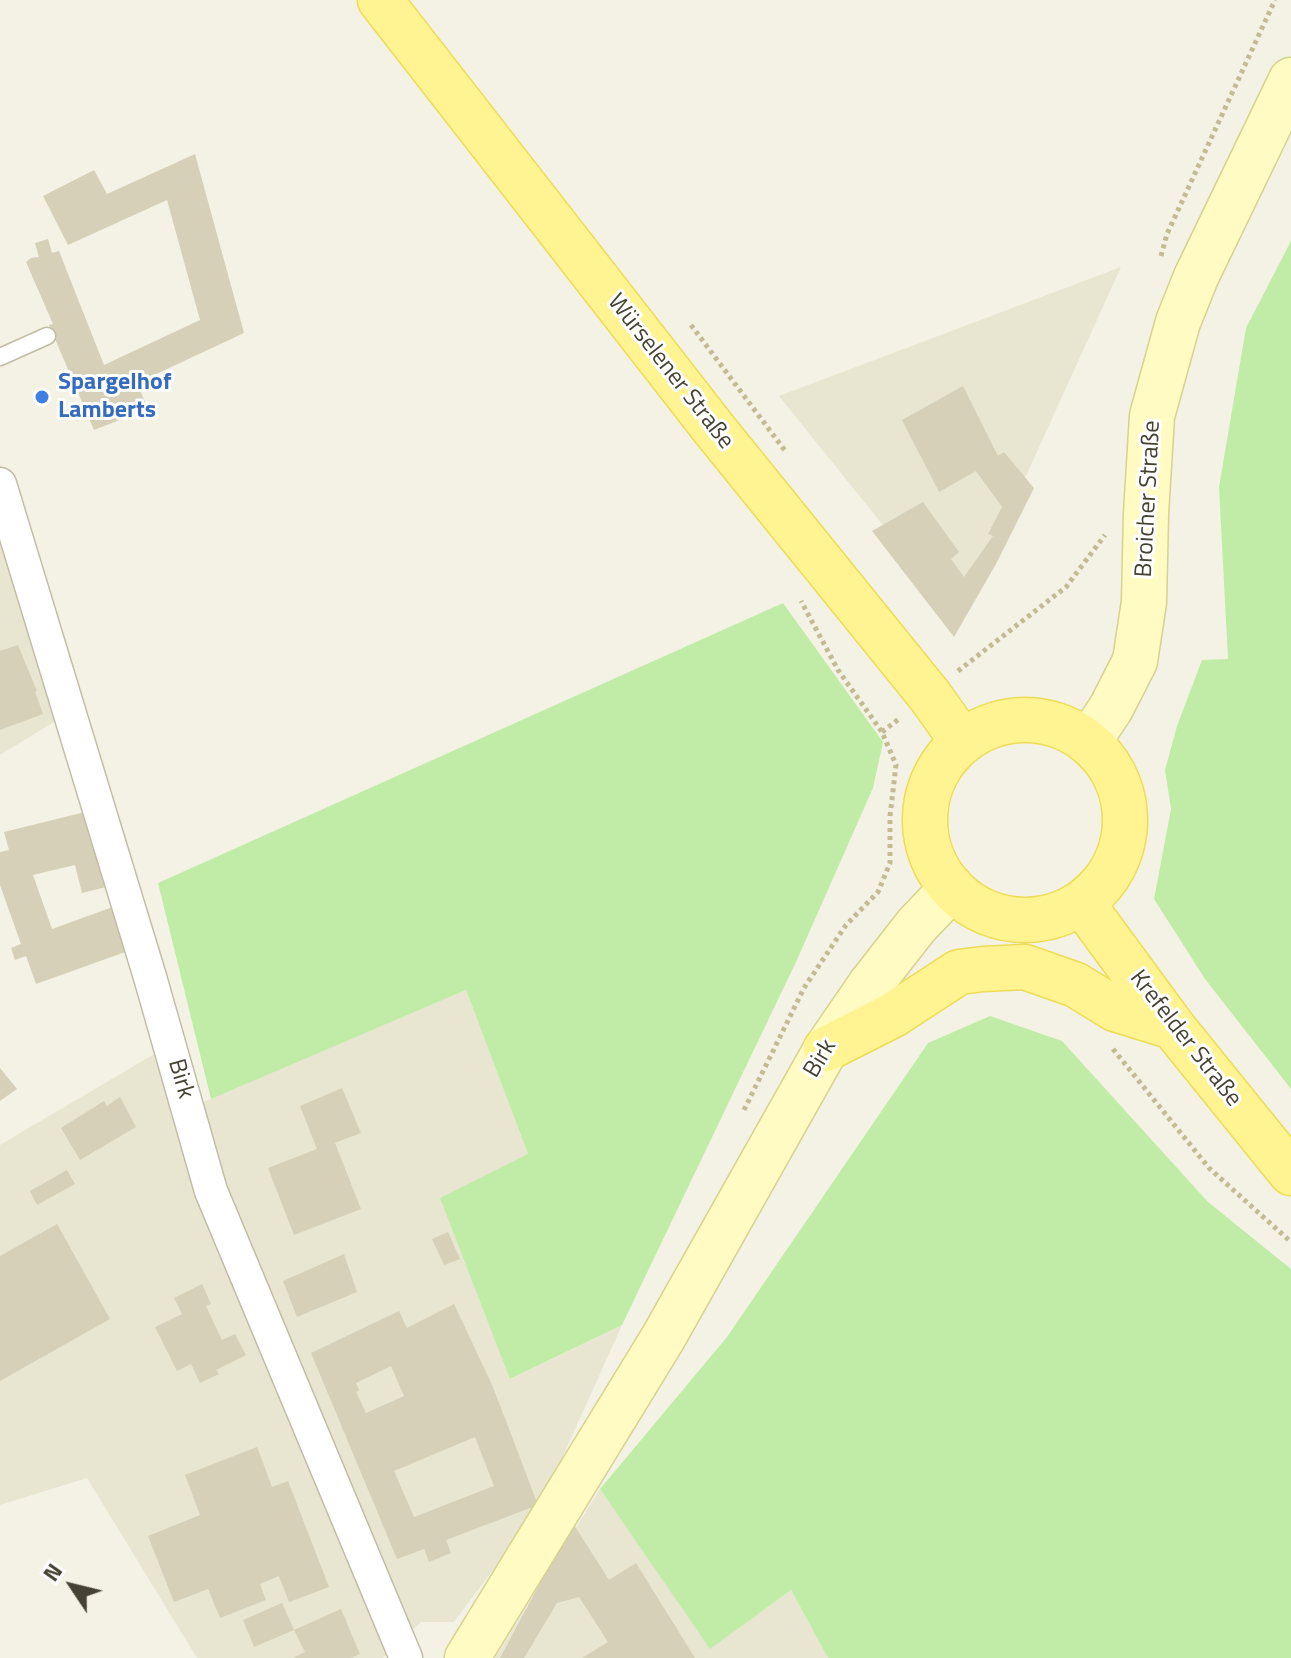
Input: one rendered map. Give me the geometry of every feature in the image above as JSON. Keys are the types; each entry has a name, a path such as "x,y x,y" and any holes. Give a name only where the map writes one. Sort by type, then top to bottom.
{"main road":[{"name":"Würselener Straße","path":"380,0 714,429 930,696 962,741"},
{"name":"Broicher Straße","path":"1089,741 1111,708 1135,661 1144,602 1152,416 1178,322 1196,277 1291,80"},
{"path":"1012,720 1039,720 1065,727 1089,741 1109,764 1116,778 1122,793 1126,824 1120,854 1105,881 1082,903 1056,915 1028,920 1000,917 973,906 952,888 934,861 925,829 928,796 940,766 962,741 985,728 1012,720"},
{"name":"Birk","path":"467,1658 663,1338 826,1049 916,926 952,888"},
{"name":"Krefelder Straße","path":"1082,903 1173,1027 1291,1173"},
{"path":"826,1049 893,1015 959,972 983,969 1025,967 1076,985 1115,1009 1173,1027"}],"street":[{"name":"Birk","path":"0,484 146,962 211,1191 406,1658"}],"lane":[{"path":"0,357 47,336"}],"path":[{"path":"1160,261 1167,234 1275,0"},
{"path":"882,732 1066,587 1105,537 1105,522"},
{"path":"878,892 916,926"},
{"path":"1108,1043 1209,1168 1291,1242"}],"shaded area":[{"path":"1121,267 960,621 779,396"},
{"path":"0,516 62,717 0,755"},
{"path":"466,990 528,1154 511,1379 622,1325 540,1507 454,1622 421,1622 383,1658 197,1658 87,1478 0,1505 0,1145 161,1050 180,1112"},
{"path":"600,1489 710,1648 791,1590 828,1658 495,1658"}],"green space":[{"path":"1291,241 1291,1089 1205,979 1154,899 1171,809 1165,770 1177,726 1202,660 1228,659 1219,487 1246,328"},
{"path":"783,603 883,742 873,788 796,962 622,1325 510,1379 440,1198 528,1154 466,990 211,1099 158,883"},
{"path":"990,1016 1062,1041 1208,1202 1291,1269 1291,1658 828,1658 791,1590 710,1649 600,1489 727,1337 928,1043"}],"building":[{"path":"195,154 244,333 137,383 148,409 94,430 26,262 39,257 35,243 48,239 52,253 59,251 104,365 200,320 167,200 68,245 43,196 94,170 107,194"},
{"path":"963,386 998,456 1004,452 1034,488 996,564 954,637 872,531 923,502 959,552 951,559 964,577 993,536 988,534 1002,507 976,471 939,492 902,420"},
{"path":"18,645 43,714 0,730 0,651"},
{"path":"85,812 110,886 82,893 75,865 33,875 52,929 110,908 115,903 128,951 36,984 26,956 15,960 11,948 21,944 0,885 0,852 9,850 4,832"},
{"path":"0,1068 17,1089 0,1101"},
{"path":"342,1088 361,1133 335,1143 361,1209 294,1235 268,1168 317,1149 300,1106"},
{"path":"120,1097 136,1127 80,1160 61,1128 104,1101 107,1106"},
{"path":"67,1170 75,1184 37,1205 30,1191"},
{"path":"57,1224 110,1319 0,1381 0,1256"},
{"path":"448,1232 460,1259 444,1265 432,1239"},
{"path":"344,1254 357,1292 297,1317 283,1281"},
{"path":"202,1284 211,1304 206,1306 222,1340 235,1334 246,1355 216,1370 219,1374 200,1383 191,1364 177,1371 155,1327 182,1314 174,1298"},
{"path":"454,1304 493,1387 538,1505 446,1540 451,1553 429,1562 424,1549 397,1559 311,1353 399,1311 407,1328","holes":["391,1366 404,1396 366,1413 356,1392 359,1390 356,1383","475,1437 494,1486 414,1517 394,1471"]},
{"path":"257,1447 272,1487 288,1481 329,1587 289,1602 279,1576 260,1584 266,1600 220,1618 208,1589 174,1602 148,1536 200,1515 185,1475"},
{"path":"571,1525 574,1525 609,1580 636,1563 695,1658 582,1658 608,1642 579,1597 557,1603 524,1658 500,1658"},
{"path":"282,1603 294,1630 254,1647 243,1620"},
{"path":"341,1609 360,1654 351,1658 293,1658 305,1652 294,1630"}],"place":[{"name":"Spargelhof Lamberts","path":"42,397"}]}
